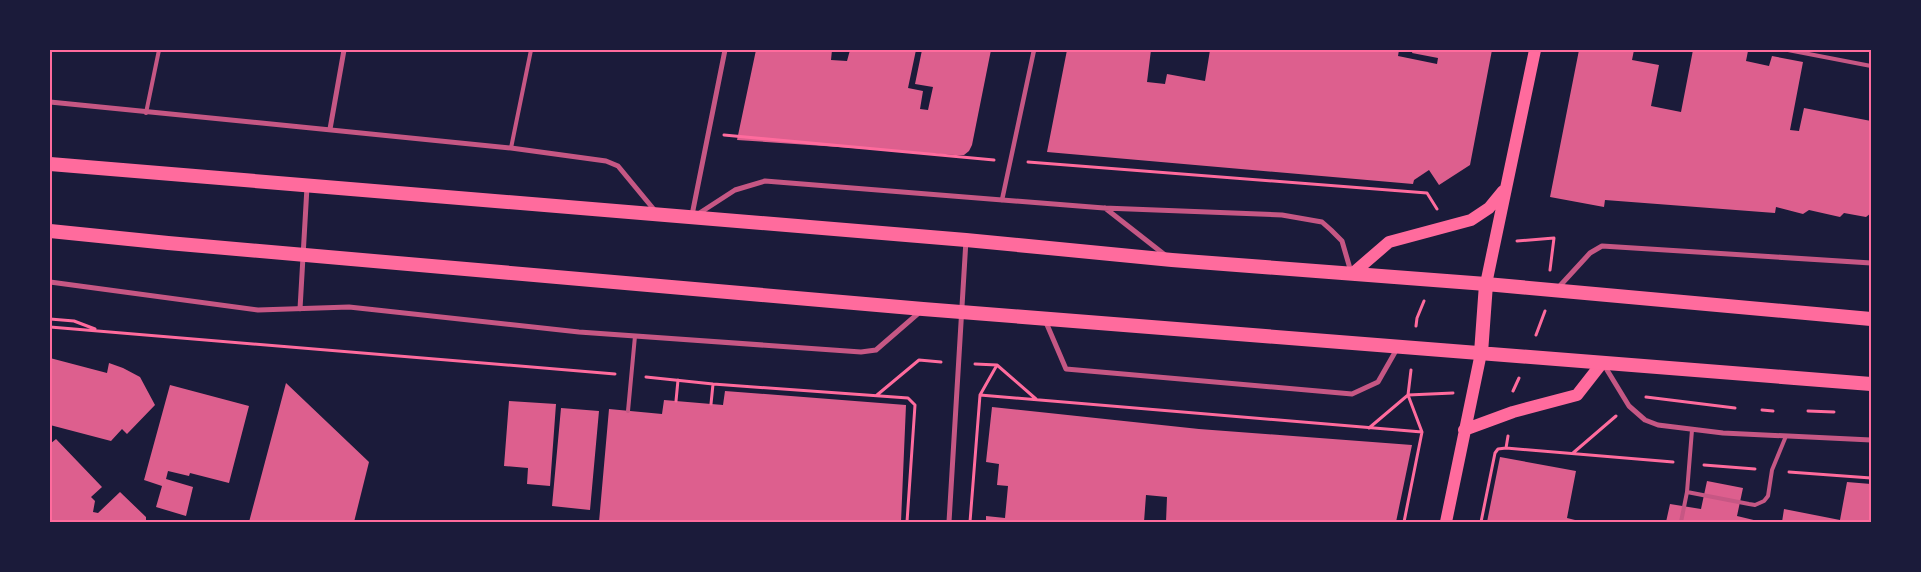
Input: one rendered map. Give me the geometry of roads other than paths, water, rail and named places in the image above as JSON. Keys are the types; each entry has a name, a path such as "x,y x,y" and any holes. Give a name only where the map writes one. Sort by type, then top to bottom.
{"highway":[{"path":"50,164 966,240 1172,260 1486,284 1871,319"},
{"path":"50,232 923,309 1871,384"},
{"path":"1481,353 1486,284"}],"main road":[{"path":"1486,284 1535,50"},
{"path":"1352,274 1389,242 1471,220 1489,208 1506,188"},
{"path":"1446,522 1481,353"},
{"path":"1464,430 1505,415 1577,395 1602,363"}],"street":[{"path":"330,129 344,50"},
{"path":"692,218 725,50"},
{"path":"1002,200 1034,50"},
{"path":"50,102 512,148 606,162 618,166 659,215"},
{"path":"692,218 735,190 766,181 1104,208 1282,215 1322,222 1342,240 1352,274"},
{"path":"300,308 307,186"},
{"path":"1104,208 1172,260"},
{"path":"949,522 966,240"},
{"path":"1555,291 1590,253 1602,246 1871,263"},
{"path":"50,282 258,310 349,307 569,331 861,352 876,350 923,309"},
{"path":"1044,318 1066,369 1352,394 1378,382 1398,347"},
{"path":"1602,363 1622,398 1636,414 1658,425 1692,430 1871,440"},
{"path":"1861,439 1871,434"}],"lane":[{"path":"146,113 159,50"},
{"path":"512,148 531,50"},
{"path":"1788,50 1871,66"},
{"path":"628,411 635,336"},
{"path":"1681,522 1687,492 1692,430"},
{"path":"1687,492 1749,504 1764,501 1768,496 1772,470 1786,436"}]}
